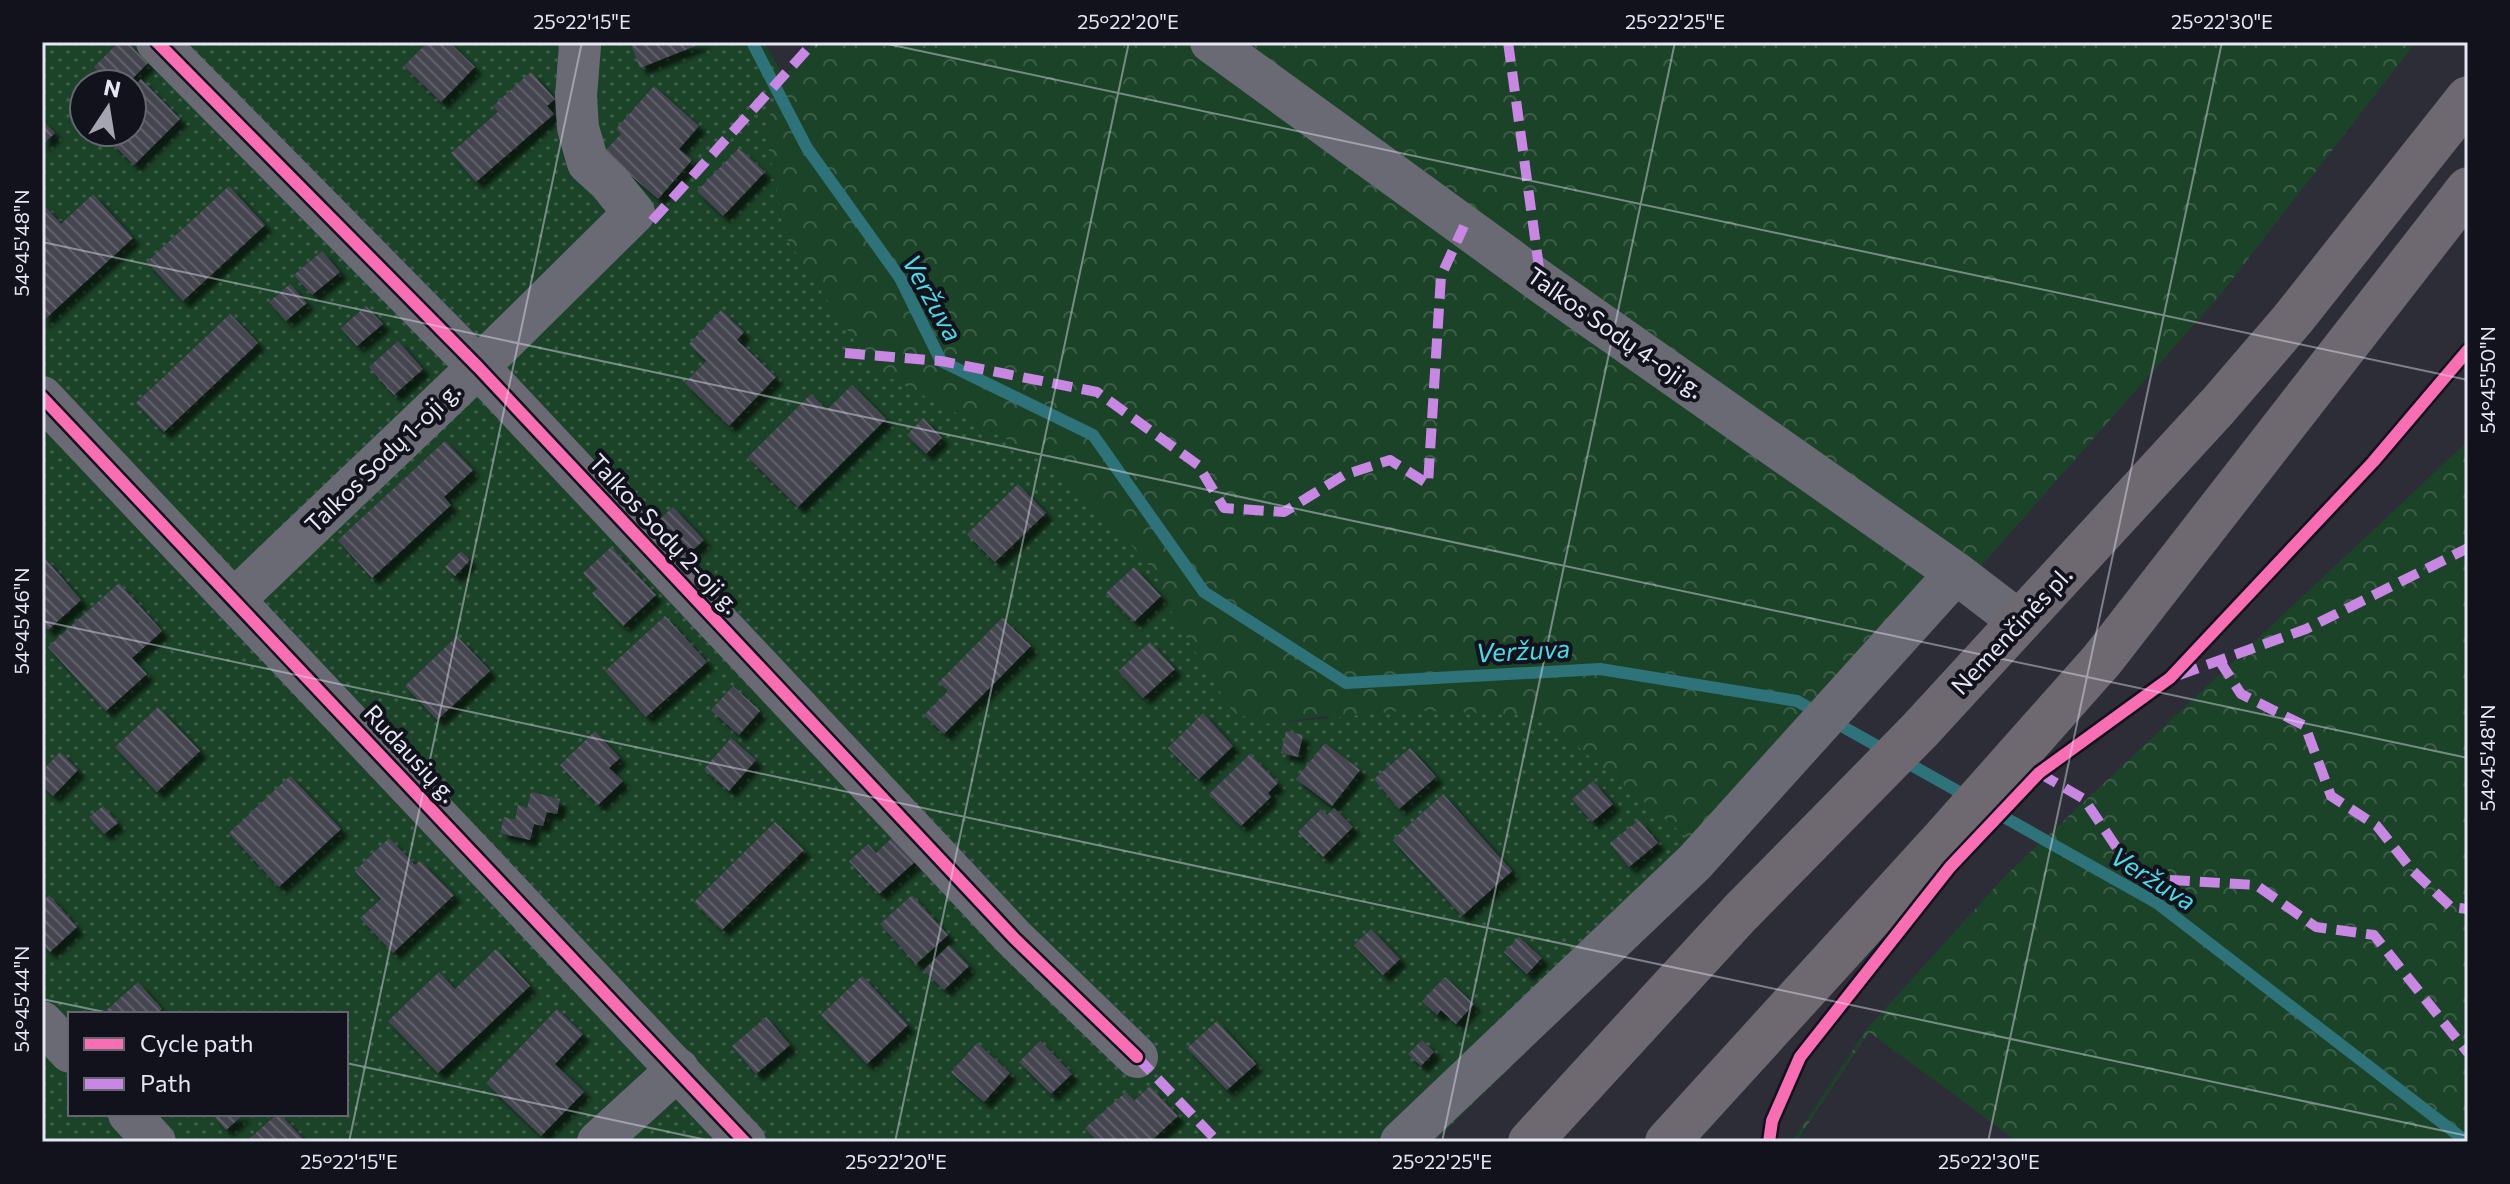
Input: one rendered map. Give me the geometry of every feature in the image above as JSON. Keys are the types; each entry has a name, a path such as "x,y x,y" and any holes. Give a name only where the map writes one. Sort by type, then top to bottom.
{"main road":[{"name":"Nemenčinės pl.","path":"1530,1142 1740,913 1920,730 2255,363 2468,98"},
{"path":"1667,1142 2102,660 2468,189"}],"street":[{"name":"Talkos Sodų 2-oji g.","path":"157,42 478,367 1014,938 1137,1057"},
{"name":"Talkos Sodų 1-oji g.","path":"234,600 634,213 609,182 588,163 578,128 579,42"},
{"name":"Talkos Sodų 4-oji g.","path":"1211,42 1541,282 1956,573 2020,622"},
{"name":"Rudausių g.","path":"42,397 745,1142"},
{"path":"1401,1142 1695,862 1956,573"},
{"path":"42,1022 68,1050"},
{"path":"598,1142 678,1069"},
{"path":"131,1116 155,1142"}],"green space":[{"path":"42,42 764,42 784,77 765,128 784,235 873,369 1027,450 1063,475 1102,512 1159,577 1172,614 1233,713 1270,724 1410,710 1541,716 1691,841 1377,1142 42,1142"},
{"path":"814,42 2416,42 2220,295 1723,859 1434,1142 1377,1142 1691,841 1326,716 1270,724 1233,713 1172,614 1159,577 1102,512 1063,475 1027,450 873,370 784,235 765,128 784,77"},
{"path":"2468,441 2468,1142 2018,1142 1869,1032 1796,1142 1792,1142 1866,1030 2005,876"}],"building":[{"path":"119,42 127,42 148,63 143,68 94,67"},
{"path":"428,42 449,42 475,67 441,102 404,66"},
{"path":"630,42 705,42 640,68"},
{"path":"531,72 555,99 547,106 554,114 476,182 451,153 498,112 493,106"},
{"path":"148,86 180,119 134,165 117,148 148,148"},
{"path":"654,86 699,126 679,149 692,160 658,199 604,152 621,134 616,129"},
{"path":"42,120 55,133 42,145"},
{"path":"739,148 765,172 723,216 697,191"},
{"path":"229,186 265,225 183,301 147,262"},
{"path":"93,194 133,238 42,322 42,203 61,224"},
{"path":"322,251 340,272 312,295 294,275"},
{"path":"290,284 307,303 286,321 269,302"},
{"path":"366,306 383,324 357,346 341,328"},
{"path":"721,310 744,332 737,340 776,377 729,426 685,383 706,361 689,344"},
{"path":"230,314 258,343 164,432 136,403"},
{"path":"398,341 423,369 394,395 369,367"},
{"path":"852,385 886,419 798,507 748,457 811,394 827,410"},
{"path":"923,418 942,438 926,454 907,435"},
{"path":"445,441 473,470 444,497 451,505 372,578 338,540"},
{"path":"1018,484 1046,513 995,562 967,534"},
{"path":"673,507 704,540 682,560 650,528"},
{"path":"611,547 656,595 623,626 592,593 597,589 583,573"},
{"path":"461,551 470,560 455,576 445,567"},
{"path":"42,555 81,600 48,630 42,623"},
{"path":"1134,567 1161,596 1134,622 1106,593"},
{"path":"119,583 162,631 132,658 147,674 106,711 48,647"},
{"path":"665,616 707,662 646,717 605,671"},
{"path":"1002,618 1031,646 944,734 924,715 948,691 939,682"},
{"path":"457,636 490,671 437,720 405,686"},
{"path":"1150,642 1175,669 1143,698 1118,671"},
{"path":"733,686 760,711 739,735 711,710"},
{"path":"158,707 200,751 157,792 115,747"},
{"path":"1203,713 1233,746 1199,779 1168,748"},
{"path":"595,731 620,758 609,768 623,781 598,805 560,765"},
{"path":"1286,731 1303,735 1298,757 1281,753"},
{"path":"731,738 756,760 729,791 704,769"},
{"path":"1325,743 1360,770 1332,806 1296,779"},
{"path":"1410,748 1436,777 1399,809 1374,779"},
{"path":"60,752 78,770 53,796 42,785 42,771"},
{"path":"1250,754 1278,783 1268,793 1271,797 1241,826 1209,794"},
{"path":"290,776 341,829 279,887 229,833"},
{"path":"1593,781 1613,804 1592,822 1572,799"},
{"path":"531,792 560,799 557,814 547,812 543,826 534,824 530,840 500,833 504,817 515,820 518,805 527,808"},
{"path":"1443,794 1512,871 1462,916 1393,840"},
{"path":"103,806 118,823 104,834 89,817"},
{"path":"1334,808 1353,827 1323,857 1298,832 1321,809 1327,815"},
{"path":"1639,820 1658,843 1629,867 1610,843"},
{"path":"775,822 804,850 722,930 694,902"},
{"path":"894,836 916,861 879,894 849,861 868,844 876,853"},
{"path":"389,838 415,865 420,861 454,895 393,953 360,918 381,899 355,871"},
{"path":"49,895 77,927 50,952 42,944 42,902"},
{"path":"912,895 948,935 916,964 880,924"},
{"path":"1371,929 1400,959 1383,975 1354,945"},
{"path":"1519,937 1542,958 1527,974 1504,952"},
{"path":"949,945 969,966 944,990 924,970"},
{"path":"496,949 530,986 438,1073 388,1021 439,972 455,989"},
{"path":"862,976 908,1025 867,1064 821,1015"},
{"path":"1445,977 1474,1004 1456,1024 1441,1010 1437,1015 1422,1001"},
{"path":"138,982 162,1009 159,1012 104,1012"},
{"path":"557,1009 583,1034 555,1064 584,1092 541,1136 486,1083"},
{"path":"766,1017 790,1045 756,1074 732,1046"},
{"path":"1217,1021 1256,1064 1227,1090 1187,1048"},
{"path":"1422,1040 1434,1052 1421,1066 1408,1054"},
{"path":"1040,1041 1072,1074 1051,1094 1019,1062"},
{"path":"977,1043 1010,1073 984,1102 951,1072"},
{"path":"1150,1086 1178,1116 1150,1142 1098,1142 1085,1128 1126,1092 1134,1101"},
{"path":"214,1116 242,1116 226,1130"},
{"path":"275,1116 282,1116 306,1142 246,1142"}],"waterway":[{"name":"Veržuva","path":"752,42 807,148 900,278 941,361 1093,435 1204,592 1346,683 1600,669 1797,701 2157,903 2467,1142"}],"marked path":[{"path":"652,221 814,42"},
{"path":"1508,42 1541,282"},
{"path":"845,353 941,361 1097,392 1198,465 1224,508 1284,512 1344,475 1390,460 1428,484 1441,276 1464,226"},
{"path":"2179,675 2306,629 2468,548"},
{"path":"2219,660 2241,694 2305,726 2331,796 2377,826 2413,871 2451,907 2468,909"},
{"path":"2039,773 2084,799 2137,878 2256,885 2316,927 2374,935 2468,1053"},
{"path":"1137,1057 1218,1142"}],"cycle path":[{"path":"157,42 478,367 1014,938 1137,1057"},
{"path":"1769,1142 1772,1121 1800,1057 1950,867 2039,773 2170,678 2373,462 2468,350"},
{"path":"42,397 745,1142"}]}
